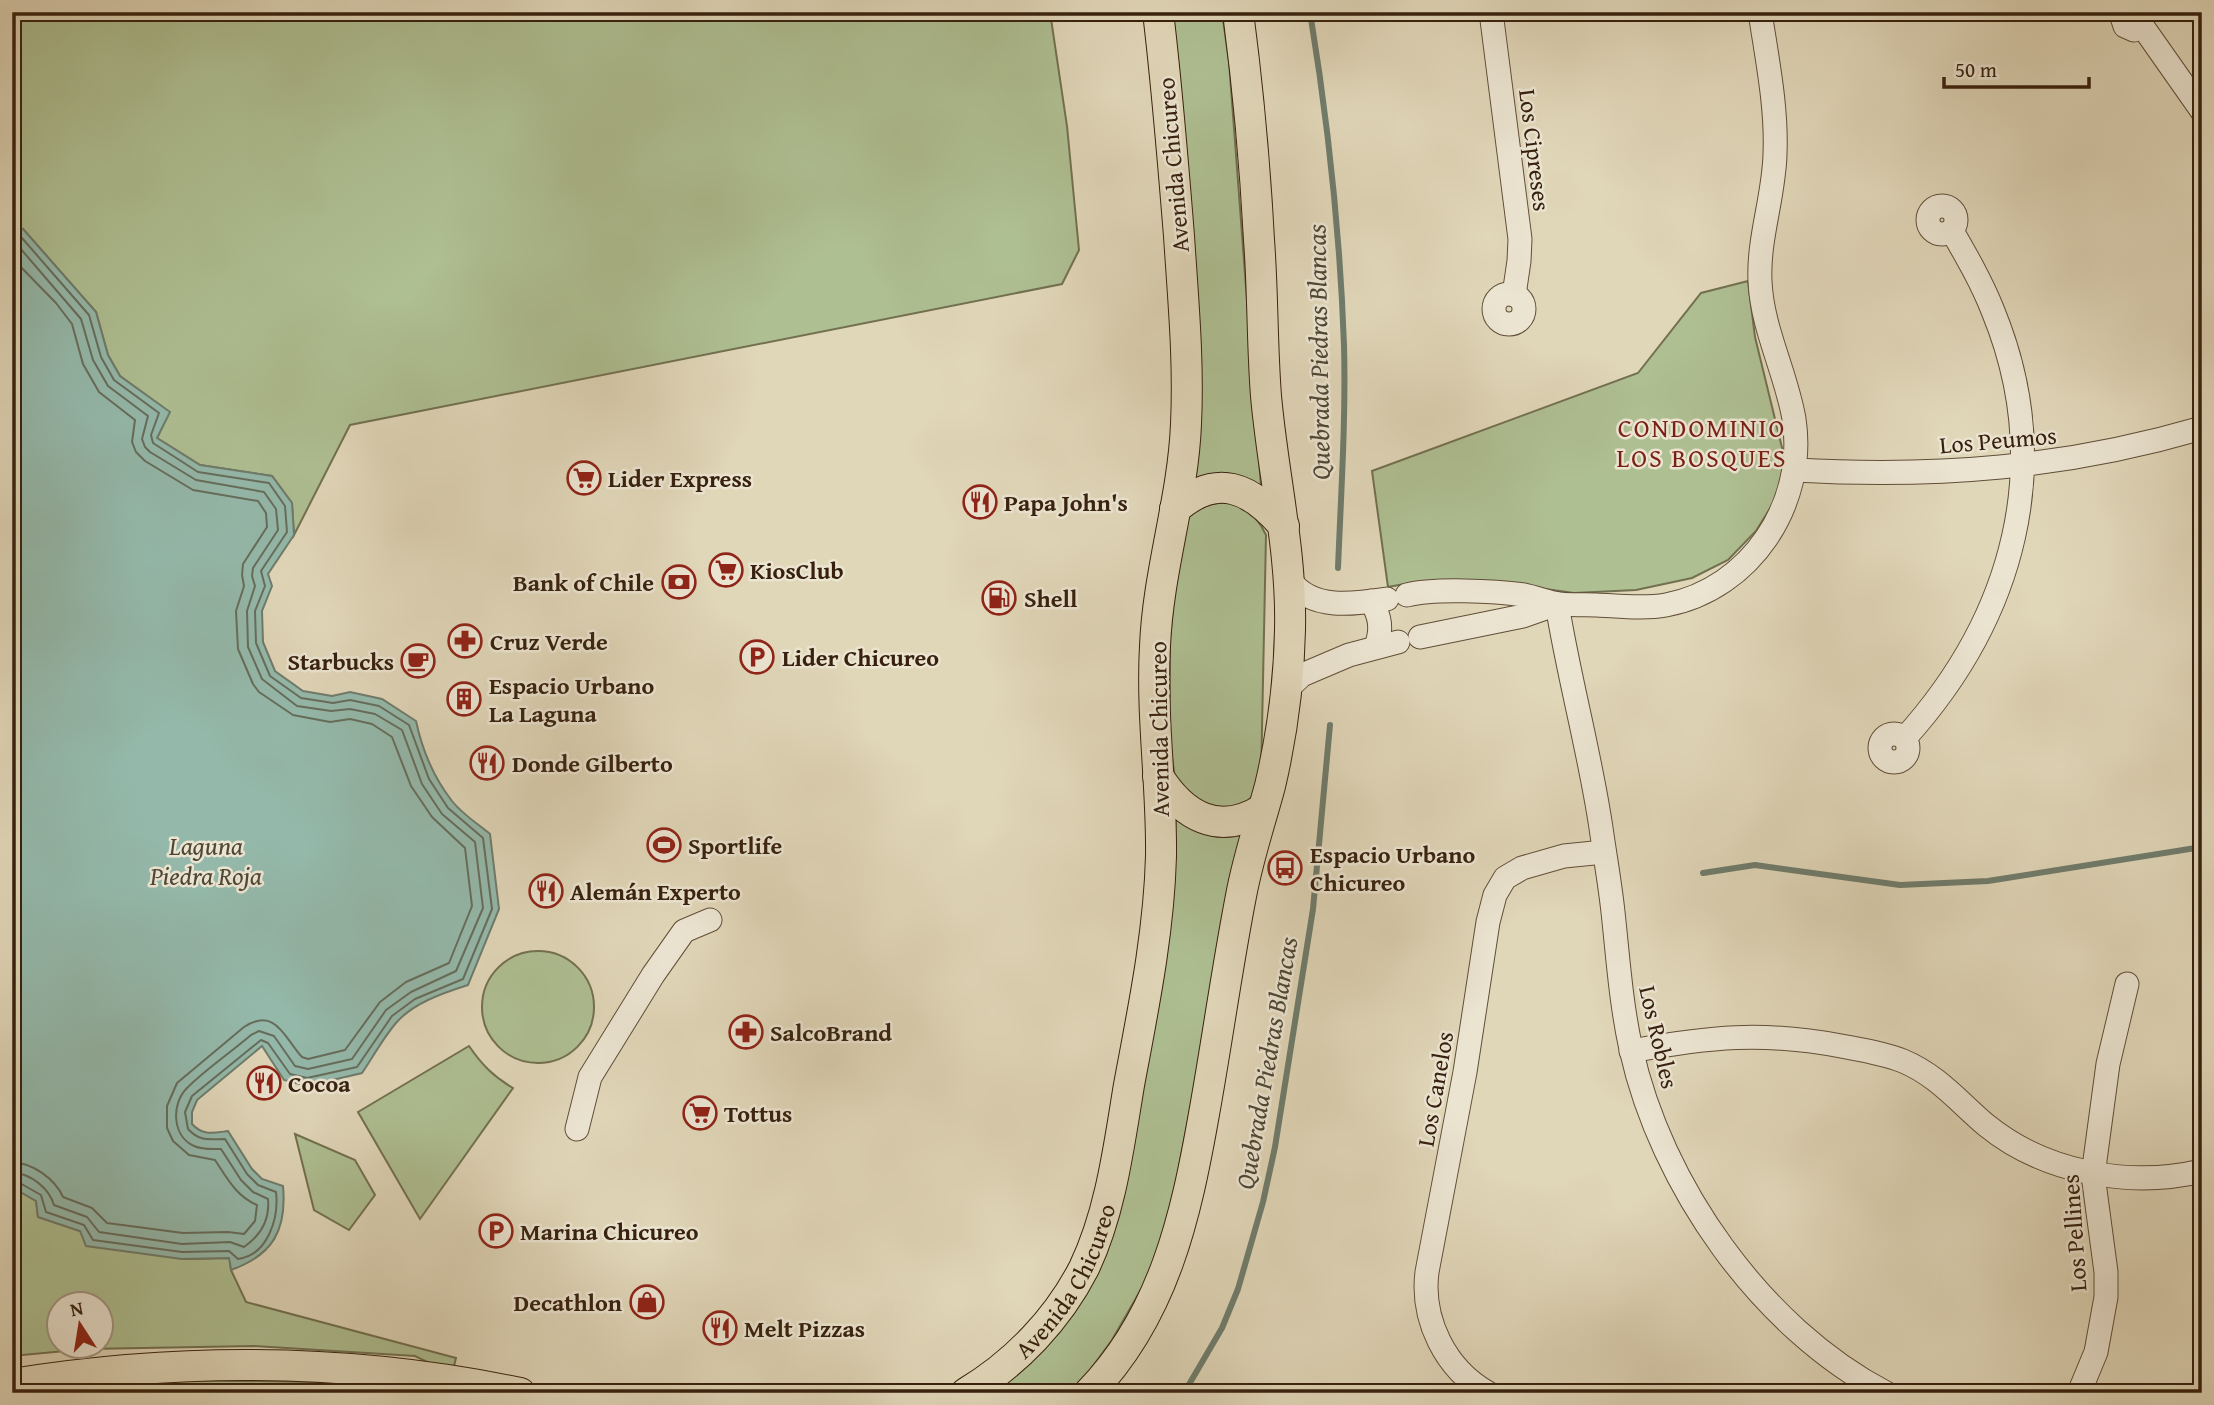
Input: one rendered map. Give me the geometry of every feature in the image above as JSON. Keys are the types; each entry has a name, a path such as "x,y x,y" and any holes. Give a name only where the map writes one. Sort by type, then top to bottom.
{"main road":[{"name":"Avenida Chicureo","path":"966,1393 1018,1354 1058,1310 1084,1267 1105,1206 1120,1136 1146,997 1157,919 1161,835 1154,700 1155,641 1186,427 1187,370 1170,122 1158,12"},
{"path":"1089,1393 1122,1355 1142,1323 1159,1289 1178,1238 1198,1150 1241,897 1276,755 1286,690 1290,580 1266,392 1256,195 1238,12"},
{"path":"1175,509 1203,490 1232,488 1258,501 1284,526"},
{"path":"1158,776 1177,801 1203,819 1235,822 1264,809"},
{"path":"12,1384 87,1383 217,1364 312,1366 424,1376 520,1393"}],"street":[{"name":"Los Cipreses","path":"1492,12 1520,239 1520,261 1514,295"},
{"path":"1290,580 1296,590 1318,601 1345,603 1444,591 1523,595 1557,604 1664,605 1710,588 1738,570 1763,545 1783,511 1795,470 1794,418 1772,345 1760,280 1762,242 1776,155 1776,129 1760,12"},
{"path":"2123,12 2125,26 2134,30 2144,20 2202,111"},
{"path":"1905,738 1941,695 1971,649 1994,602 2013,547 2020,510 2024,466 2022,424 2007,351 1982,286 1952,231"},
{"name":"Los Peumos","path":"1795,470 1910,473 2024,466 2096,455 2202,428"},
{"path":"1389,599 1378,612 1380,636 1398,642"},
{"path":"1286,690 1302,675 1349,655 1523,615 1557,604"},
{"name":"Los Robles","path":"1557,604 1604,852 1631,1051 1640,1084 1668,1153 1686,1191 1717,1239 1749,1280 1859,1387 1886,1393"},
{"name":"Los Canelos","path":"1488,1393 1463,1375 1440,1343 1430,1315 1426,1288 1465,1072 1491,907 1499,885 1513,872 1545,860 1604,852"},
{"path":"577,1129 590,1077 653,975 684,931 710,919"},
{"name":"Los Pellines","path":"2079,1393 2096,1352 2106,1297 2106,1272 2094,1175 2108,1063 2127,984"},
{"path":"1631,1051 1707,1038 1764,1036 1819,1042 1876,1053 1903,1061 1937,1079 1985,1124 2011,1143 2043,1157 2094,1175 2150,1178 2202,1171"}],"shaded area":[{"path":"12,12 1050,12 1067,126 1079,250 1062,284 350,425 294,535 292,503 272,476 200,465 157,438 169,412 120,376 108,355 96,312 23,229 12,232"},
{"path":"1171,12 1222,12 1229,62 1261,486 1255,488 1196,487"},
{"path":"1748,281 1755,337 1785,460 1776,499 1756,531 1728,560 1692,578 1636,590 1574,593 1503,583 1415,582 1388,587 1372,471 1638,373 1701,293"},
{"path":"1225,502 1250,513 1266,535 1261,778 1257,792 1243,805 1228,811 1195,804 1175,778 1170,743 1170,639 1181,527 1200,509"},
{"path":"1176,818 1244,831 1176,1182 1155,1265 1112,1340 1073,1393 987,1393 1078,1301 1171,897"},
{"path":"538,951 560,955 578,967 590,985 594,1007 590,1029 578,1047 560,1059 538,1063 516,1059 498,1047 486,1029 482,1007 486,985 498,967 516,955"},
{"path":"469,1046 489,1070 513,1088 420,1219 358,1112"},
{"path":"295,1134 355,1160 375,1195 349,1230 314,1210"},
{"path":"12,1187 36,1201 38,1217 80,1231 182,1259 230,1258 231,1270 246,1302 456,1358 452,1374 415,1356 254,1346 116,1348 116,1290 46,1290 46,1353 12,1356"},
{"path":"168,1380 322,1382 404,1393 47,1393"}],"water":[{"name":"Laguna Piedra Roja","path":"23,229 96,312 108,355 120,376 170,412 157,438 200,465 272,476 292,503 294,535 268,574 272,586 262,611 263,642 275,671 303,691 332,696 350,692 382,699 416,721 430,763 440,783 460,810 490,834 499,909 468,985 429,1000 403,1016 362,1073 307,1086 284,1080 262,1046 197,1100 192,1112 192,1124 196,1128 213,1133 228,1131 252,1169 262,1179 283,1186 282,1216 274,1239 257,1257 231,1270 229,1258 182,1259 86,1246 80,1231 38,1217 36,1201 12,1187 12,232"}],"waterway":[{"name":"Quebrada Piedras Blancas","path":"1310,12 1340,261 1344,401 1338,568"},
{"name":"Quebrada Piedras Blancas","path":"1184,1393 1222,1328 1238,1289 1263,1202 1275,1147 1313,909 1330,725"},
{"path":"1703,873 1755,865 1900,885 1988,881 2202,847"}],"place":[{"name":"Lider Express","path":"584,478"},
{"name":"Papa John's","path":"980,502"},
{"name":"KiosClub","path":"726,570"},
{"name":"Bank of Chile","path":"679,582"},
{"name":"Shell","path":"999,598"},
{"name":"Cruz Verde","path":"465,641"},
{"name":"Lider Chicureo","path":"757,657"},
{"name":"Starbucks","path":"418,661"},
{"name":"Espacio Urbano La Laguna","path":"464,699"},
{"name":"Donde Gilberto","path":"487,763"},
{"name":"Sportlife","path":"664,845"},
{"name":"Espacio Urbano Chicureo","path":"1285,868"},
{"name":"Alemán Experto","path":"546,891"},
{"name":"SalcoBrand","path":"746,1032"},
{"name":"Cocoa","path":"264,1083"},
{"name":"Tottus","path":"700,1113"},
{"name":"Marina Chicureo","path":"496,1231"},
{"name":"Decathlon","path":"647,1302"},
{"name":"Melt Pizzas","path":"720,1328"}],"district":[{"name":"CONDOMINIO LOS BOSQUES","path":"1702,442"}]}
